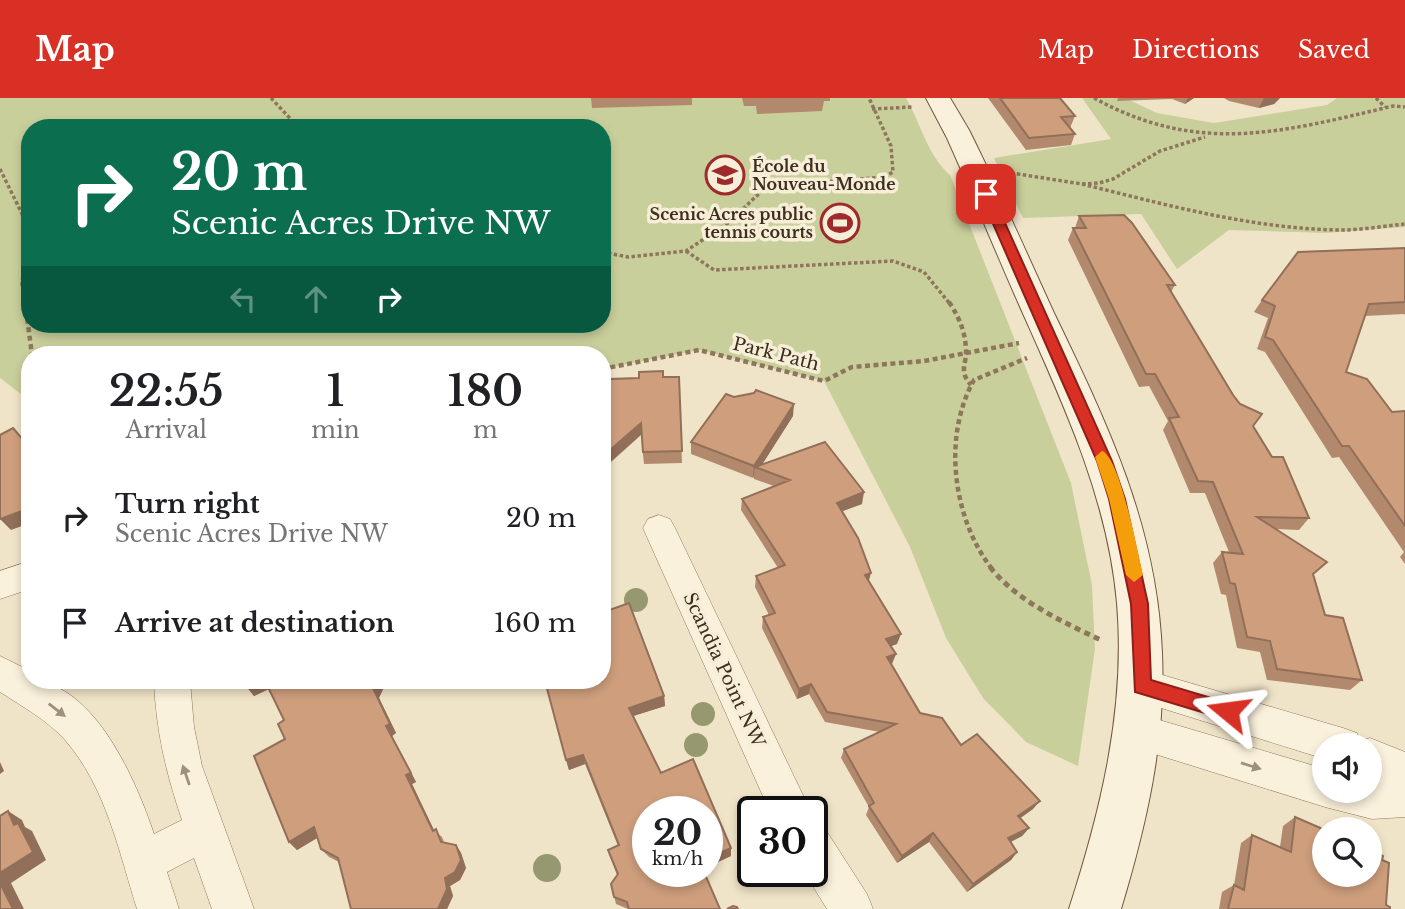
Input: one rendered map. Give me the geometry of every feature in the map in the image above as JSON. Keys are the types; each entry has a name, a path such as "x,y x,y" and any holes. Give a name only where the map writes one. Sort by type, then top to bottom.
{"street":[{"path":"938,98 976,172 1100,450 1117,499 1139,604 1142,686 1139,732 1113,857 1095,909"},
{"name":"Scandia Point NW","path":"659,528 784,796"},
{"path":"0,585 21,578"},
{"path":"0,672 21,685"},
{"path":"1142,686 1312,737"},
{"path":"27,689 61,711 94,750 123,802 158,909"},
{"path":"173,689 183,766 233,909"},
{"path":"1139,732 1312,784"},
{"path":"1382,761 1405,772"},
{"path":"1382,798 1405,797"},
{"path":"143,863 206,828"},
{"path":"828,872 852,909"}],"path":[{"path":"271,98 291,119"},
{"path":"611,254 628,257 686,251 728,223 766,187 884,177 893,172 896,166 886,133 872,109 869,98"},
{"path":"1094,98 1151,127 1208,136"},
{"path":"1376,98 1385,107"},
{"path":"1082,184 1113,179 1160,151 1208,136 1269,131 1385,107 1405,107"},
{"path":"872,109 901,108"},
{"path":"0,169 21,212"},
{"path":"976,172 1008,173 1082,184 1187,210 1272,225 1342,230 1405,224"},
{"path":"686,251 714,270 893,261 924,272 938,286 961,320 967,352 962,366 964,377 971,385"},
{"name":"Park Path","path":"611,367 699,350 824,381 852,367 881,367 1024,342"},
{"path":"1030,357 979,377 971,385 960,408 955,485 962,521 971,543 988,568 1007,587 1059,621 1104,641"}],"green space":[{"path":"0,98 906,98 930,149 950,175 1071,483 1092,585 1095,649 1078,766 1026,742 983,698 946,638 910,547 824,381 699,350 611,367 611,346 21,346 21,394 0,378"},
{"path":"1082,98 1125,98 1157,113 1214,123 1327,105 1337,98 1405,98 1405,227 1326,233 1229,230 1177,269 1141,214 1023,218 994,158 1111,139"}],"building":[{"path":"1000,98 1060,98 1075,116 1061,117 1075,134 1029,138"},
{"path":"1124,215 1175,285 1167,285 1233,395 1240,404 1262,414 1253,426 1272,457 1283,457 1309,518 1257,517 1327,562 1313,574 1325,615 1343,618 1362,680 1277,669 1270,641 1247,637 1235,584 1230,583 1222,552 1243,554 1213,482 1198,481 1169,418 1179,417 1155,374 1146,374 1073,228 1086,228 1079,216"},
{"path":"1405,248 1405,302 1369,304 1346,372 1367,379 1392,412 1405,411 1405,526 1349,446 1342,446 1273,340 1265,337 1275,306 1262,300 1298,252"},
{"path":"663,371 663,377 679,377 682,451 643,452 641,423 611,449 611,379 639,378 639,372"},
{"path":"756,390 794,404 754,466 691,442 726,394 734,397 754,393"},
{"path":"13,428 21,438 21,511 0,519 0,435"},
{"path":"825,442 864,492 837,503 858,538 871,573 865,575 901,634 886,639 896,654 887,657 920,713 942,718 961,745 977,734 1040,801 1018,816 1029,828 1008,838 1017,852 973,884 933,833 902,856 869,806 874,803 844,749 896,724 827,712 811,684 799,689 763,617 775,613 756,576 785,565 742,499 790,480 755,467"},
{"path":"629,603 664,696 629,708 661,773 693,759 709,796 632,796 632,887 710,887 720,909 629,909 627,902 614,897 611,884 618,874 608,850 619,845 583,755 566,760 547,689 611,689 611,609"},
{"path":"269,689 373,689 390,724 386,726 411,773 406,775 433,831 436,829 441,842 456,845 461,860 455,872 445,878 447,889 438,909 351,909 338,858 321,849 314,827 289,842 254,756 285,739 278,724 284,720"},
{"path":"8,811 14,825 18,823 33,852 0,873 0,816"},
{"path":"1295,817 1312,824 1312,887 1382,887 1382,860 1389,863 1386,905 1390,909 1228,909 1234,885 1244,890 1252,835 1291,852"},
{"path":"723,829 731,848 723,852"},
{"path":"0,883 13,909 0,909"}],"slow traffic":[{"path":"1102,457 1128,538 1134,575"}],"place":[{"name":"École du Nouveau-Monde","path":"725,175"},
{"name":"Scenic Acres public tennis courts","path":"840,223"}],"route":[{"path":"986,194 1104,461 1117,499 1128,538 1139,604 1143,654 1142,686 1228,711"}]}
